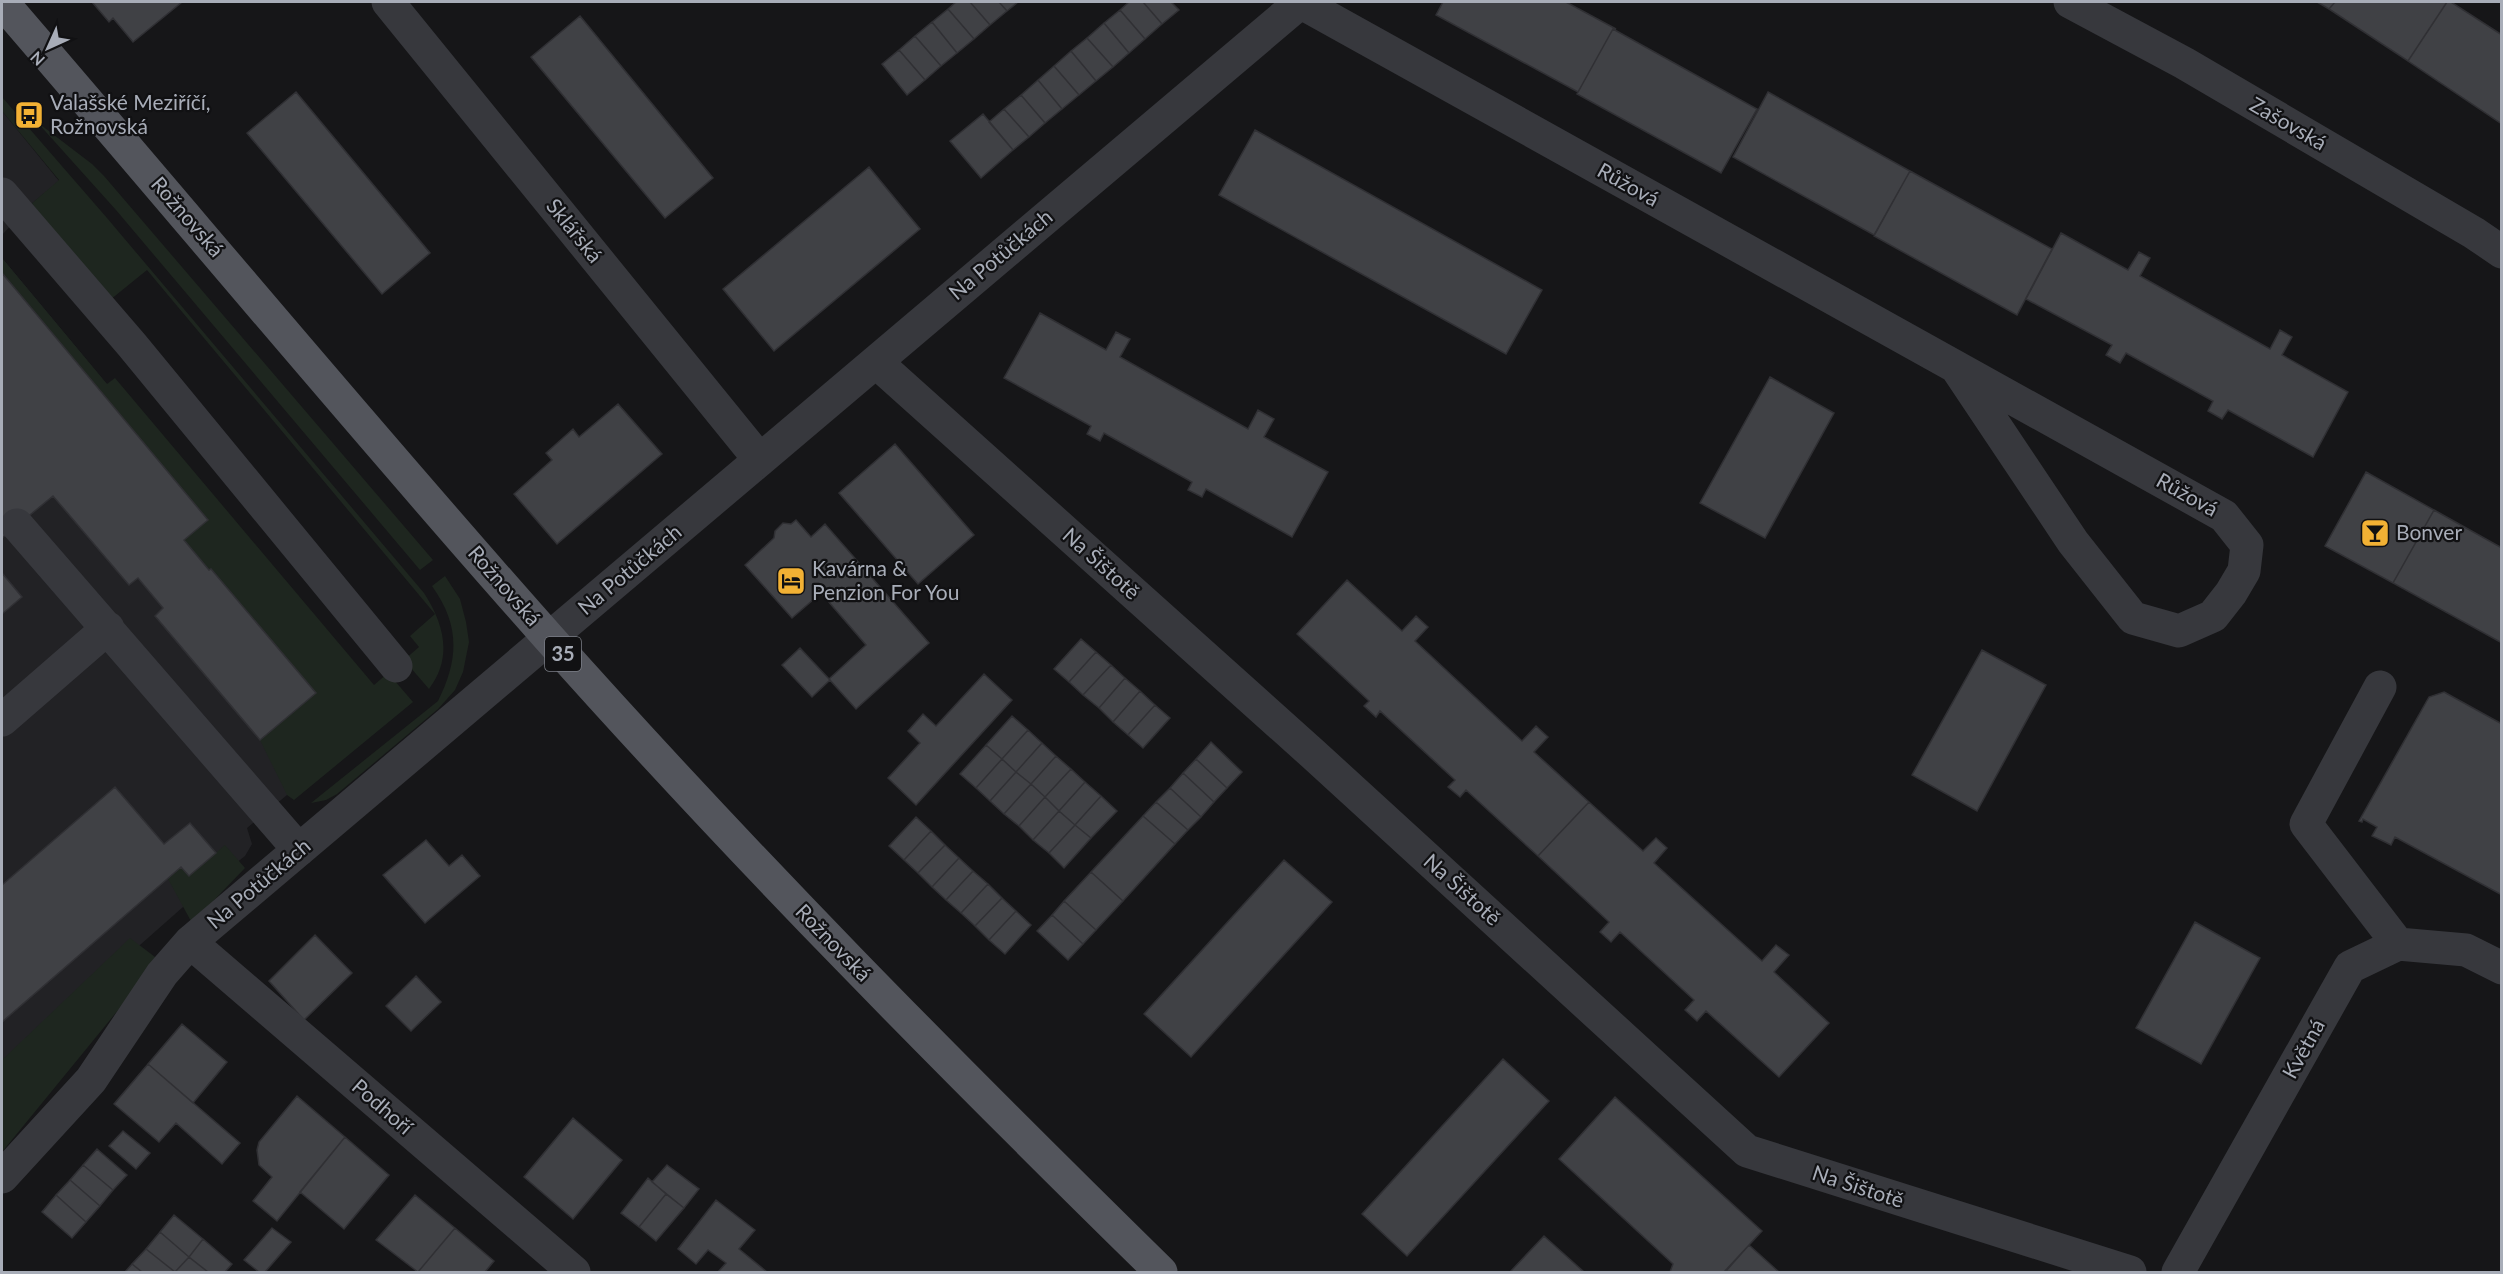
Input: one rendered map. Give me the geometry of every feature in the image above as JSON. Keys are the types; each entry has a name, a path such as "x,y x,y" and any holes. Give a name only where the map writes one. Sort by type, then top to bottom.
{"main road":[{"name":"Rožnovská","path":"2,2 549,638 803,913 946,1060 1161,1272"}],"street":[{"name":"Sklářská","path":"388,2 760,460"},
{"name":"Na Potůčkách","path":"2,1177 91,1080 162,974 190,942 1300,2"},
{"name":"Růžová","path":"1300,2 2224,516 2247,545 2244,571 2213,616 2179,631 2133,618 2073,542 1956,367"},
{"name":"Zašovská","path":"2070,2 2184,63 2474,233 2502,252"},
{"path":"2,194 132,345 396,666"},
{"name":"Na Šištotě","path":"876,362 1313,754 1747,1151 2130,1272"},
{"path":"17,525 299,850"},
{"path":"2,720 108,628"},
{"path":"2380,687 2306,824 2398,944 2466,950 2502,968"},
{"name":"Podhoří","path":"190,942 574,1272"},
{"name":"Květná","path":"2178,1272 2350,967 2398,944"}],"shaded area":[{"path":"2,97 424,593 437,617 443,641 441,665 429,689 404,660 419,647 410,636 435,614 147,270 110,300 30,205 59,180 2,111"},
{"path":"2,111 59,181 30,205 2,235"},
{"path":"37,122 92,164 104,176 433,560 420,570 116,210"},
{"path":"2,258 312,631 321,747 287,795 247,828 252,844 245,856 209,884 2,1067"},
{"path":"2,258 107,384 115,378 374,685 388,673 413,702 294,800 287,795 260,740 316,693 184,540 207,519 2,273"},
{"path":"445,576 460,599 469,642 463,672 455,690 438,709 337,794 326,800 311,803 438,701 450,671 453,656 452,628 441,600 432,586"},
{"path":"225,845 245,868 192,923 168,879 181,867 189,876"},
{"path":"130,938 159,960 2,1152 2,1060"}],"building":[{"path":"92,2 182,2 133,42 113,18 109,22"},
{"path":"956,2 970,2 990,25 974,39 948,9"},
{"path":"970,2 999,2 1007,11 990,25"},
{"path":"999,2 1018,2 1007,11"},
{"path":"1129,2 1143,2 1162,24 1145,39 1120,10"},
{"path":"1143,2 1171,2 1179,10 1162,24"},
{"path":"1443,2 1566,2 1616,29 1613,29 1578,92 1436,15"},
{"path":"2317,2 2335,2 2329,9"},
{"path":"2335,2 2447,2 2408,61 2329,9"},
{"path":"2447,2 2451,2 2502,35 2502,124 2408,61"},
{"path":"948,9 974,39 957,53 932,22"},
{"path":"1120,10 1145,39 1129,53 1104,23"},
{"path":"580,16 713,178 665,218 531,57"},
{"path":"932,22 957,53 941,66 915,36"},
{"path":"1104,23 1129,53 1113,67 1087,38"},
{"path":"1613,29 1757,109 1721,173 1577,94"},
{"path":"915,36 941,66 925,80 899,50"},
{"path":"1087,38 1113,67 1096,81 1071,51"},
{"path":"899,50 925,80 907,95 882,64"},
{"path":"1071,51 1096,81 1079,95 1054,66"},
{"path":"1054,66 1079,95 1062,109 1038,80"},
{"path":"1038,80 1062,109 1045,123 1021,95"},
{"path":"296,92 430,253 382,294 247,133"},
{"path":"1768,92 1910,171 1874,235 1733,157"},
{"path":"1021,95 1045,123 1029,137 1004,109"},
{"path":"1004,109 1029,137 1013,150 989,122"},
{"path":"983,114 1013,150 981,178 950,141"},
{"path":"1255,130 1542,290 1506,354 1219,195"},
{"path":"869,167 920,229 774,351 723,289"},
{"path":"1910,171 2052,249 2017,315 1874,236"},
{"path":"2061,233 2128,270 2139,252 2150,258 2140,276 2270,349 2280,330 2292,337 2282,355 2348,392 2313,457 2228,410 2222,419 2208,411 2213,401 2126,353 2120,363 2106,355 2112,345 2026,299"},
{"path":"2,273 208,520 184,540 316,693 260,740 155,616 163,608 138,578 129,585 53,496 2,538"},
{"path":"1040,313 1106,350 1116,332 1130,339 1120,357 1248,429 1258,410 1274,419 1264,437 1328,472 1292,537 1206,489 1202,497 1188,490 1192,482 1104,433 1100,441 1087,434 1091,426 1004,378"},
{"path":"1770,377 1834,413 1765,538 1700,503"},
{"path":"618,404 662,454 557,544 514,494 552,460 546,453 573,429 579,437"},
{"path":"895,444 974,535 918,584 839,493"},
{"path":"2366,472 2434,510 2393,583 2325,546"},
{"path":"2434,510 2502,548 2502,643 2393,583"},
{"path":"796,520 811,537 825,524 929,643 856,709 829,679 866,645 821,593 792,618 745,565 774,538 775,531 783,523 791,524"},
{"path":"2,573 22,597 2,614"},
{"path":"1347,580 1402,631 1416,616 1428,627 1415,641 1522,741 1536,726 1548,737 1534,752 1589,802 1538,856 1466,790 1460,797 1448,787 1455,780 1380,711 1376,717 1364,706 1369,701 1297,634"},
{"path":"1081,639 1096,652 1069,682 1054,669"},
{"path":"800,648 830,680 812,697 782,665"},
{"path":"1982,650 2046,685 1977,811 1912,775"},
{"path":"1096,652 1111,665 1083,695 1069,682"},
{"path":"1111,665 1125,678 1099,708 1083,695"},
{"path":"984,674 1012,700 916,805 888,778 920,743 908,731 923,714 936,726"},
{"path":"1125,678 1140,691 1113,722 1099,708"},
{"path":"1140,691 1155,705 1128,735 1113,722"},
{"path":"2444,692 2502,724 2502,895 2395,837 2391,845 2372,836 2377,827 2363,819 2362,822 2359,821 2429,697"},
{"path":"1155,705 1170,718 1143,748 1128,735"},
{"path":"1012,716 1028,730 1002,759 986,745"},
{"path":"1028,730 1042,743 1016,772 1002,759"},
{"path":"1211,742 1242,772 1227,788 1196,759"},
{"path":"1042,743 1056,756 1031,784 1016,772"},
{"path":"986,745 1002,759 976,788 960,774"},
{"path":"1056,756 1071,769 1045,797 1031,784"},
{"path":"1002,759 1016,772 990,801 976,788"},
{"path":"1196,759 1227,788 1214,802 1183,773"},
{"path":"1071,769 1085,782 1059,811 1045,797"},
{"path":"1016,772 1031,784 1004,814 990,801"},
{"path":"1183,773 1214,802 1201,817 1170,788"},
{"path":"1085,782 1101,796 1075,825 1059,811"},
{"path":"1031,784 1045,797 1019,826 1004,814"},
{"path":"115,787 164,844 190,823 216,853 189,876 181,867 2,1022 2,885"},
{"path":"1170,788 1201,817 1188,830 1156,802"},
{"path":"1101,796 1117,811 1091,838 1075,825"},
{"path":"1045,797 1059,811 1033,840 1019,826"},
{"path":"1156,802 1188,830 1175,844 1143,816"},
{"path":"1589,802 1643,851 1656,838 1667,848 1654,863 1762,961 1776,945 1789,955 1774,972 1829,1023 1779,1077 1706,1011 1697,1021 1685,1010 1694,1000 1620,932 1611,942 1600,932 1609,922 1538,856"},
{"path":"1059,811 1075,825 1049,853 1033,840"},
{"path":"1143,816 1175,844 1123,901 1091,872"},
{"path":"916,817 931,831 904,860 889,846"},
{"path":"1075,825 1091,838 1064,868 1049,853"},
{"path":"931,831 945,845 918,873 904,860"},
{"path":"426,840 449,866 462,855 480,876 425,923 383,875"},
{"path":"945,845 959,858 932,887 918,873"},
{"path":"959,858 973,871 946,900 932,887"},
{"path":"1284,860 1332,902 1191,1057 1144,1014"},
{"path":"973,871 988,884 961,913 946,900"},
{"path":"1091,872 1123,901 1096,930 1064,901"},
{"path":"988,884 1002,898 975,926 961,913"},
{"path":"1002,898 1016,911 989,940 975,926"},
{"path":"1064,901 1096,930 1083,944 1052,915"},
{"path":"1016,911 1031,925 1005,954 989,940"},
{"path":"1052,915 1083,944 1068,960 1037,931"},
{"path":"2195,922 2260,958 2201,1064 2136,1028"},
{"path":"315,935 352,973 304,1020 269,981"},
{"path":"416,976 441,1002 411,1031 386,1006"},
{"path":"182,1024 227,1062 193,1103 148,1064"},
{"path":"1503,1059 1549,1101 1407,1256 1362,1214"},
{"path":"148,1064 240,1143 222,1164 176,1123 159,1142 114,1104"},
{"path":"297,1096 345,1137 277,1221 253,1201 272,1177 259,1165 257,1150 259,1142"},
{"path":"1615,1097 1762,1231 1724,1272 1670,1272 1673,1264 1559,1159"},
{"path":"573,1118 622,1160 573,1219 524,1177"},
{"path":"123,1131 150,1153 136,1169 109,1146"},
{"path":"345,1137 389,1175 344,1229 300,1192"},
{"path":"97,1149 127,1175 113,1190 83,1165"},
{"path":"83,1165 113,1190 100,1206 70,1180"},
{"path":"667,1165 699,1189 684,1208 652,1182"},
{"path":"648,1178 666,1194 639,1227 621,1213"},
{"path":"70,1180 100,1206 86,1222 56,1195"},
{"path":"666,1194 684,1208 656,1241 639,1227"},
{"path":"56,1195 86,1222 72,1238 42,1212"},
{"path":"415,1195 455,1228 418,1272 376,1240"},
{"path":"716,1200 755,1230 739,1249 767,1272 718,1272 726,1263 708,1250 696,1264 678,1249"},
{"path":"174,1215 203,1239 189,1257 160,1232"},
{"path":"272,1228 291,1242 265,1272 259,1272 244,1260"},
{"path":"455,1228 494,1261 485,1272 418,1272"},
{"path":"160,1232 189,1257 175,1272 146,1249"},
{"path":"1544,1236 1584,1272 1510,1272"},
{"path":"203,1239 232,1264 225,1272 208,1272 189,1257"},
{"path":"1749,1245 1779,1272 1726,1271"},
{"path":"146,1249 175,1272 142,1272 132,1264"},
{"path":"189,1257 208,1272 175,1272"},
{"path":"132,1264 142,1272 125,1272"}],"place":[{"name":"Valašské Meziříčí, Rožnovská","path":"29,115"},
{"name":"Bonver","path":"2375,533"},
{"name":"Kavárna & Penzion For You","path":"791,581"}]}
